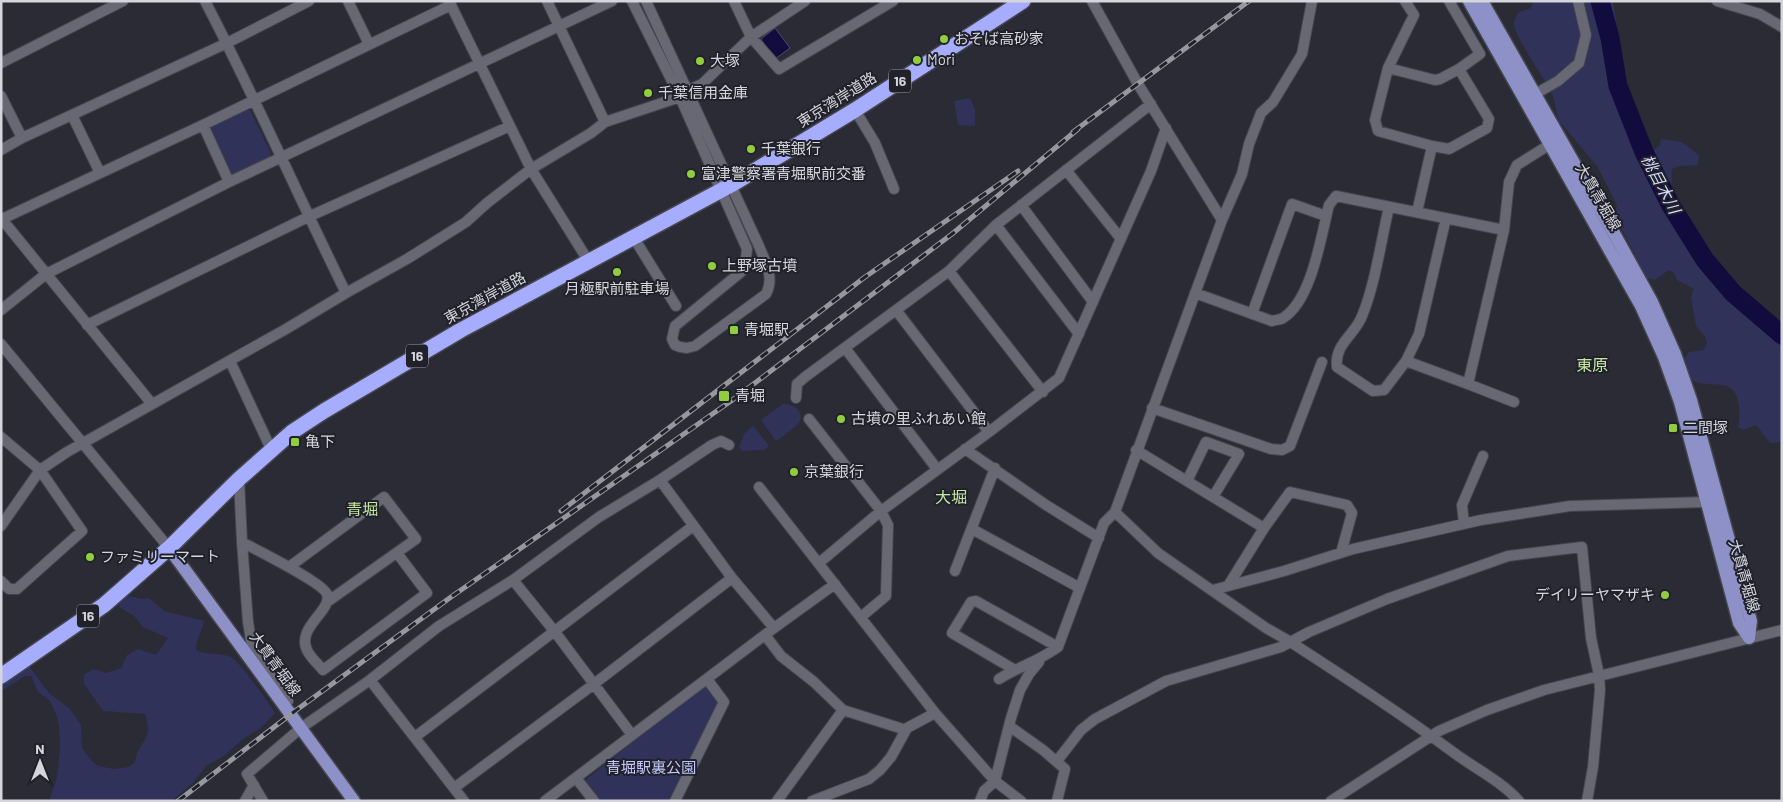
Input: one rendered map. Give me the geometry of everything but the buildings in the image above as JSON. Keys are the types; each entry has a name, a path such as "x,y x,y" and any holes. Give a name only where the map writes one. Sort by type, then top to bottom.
{"highway":[{"name":"東京湾岸道路","path":"1,676 104,605 169,548 239,478 292,432 324,411 462,330 726,188 855,110 1023,1"}],"main road":[{"name":"大貫青堀線","path":"1469,1 1530,96 1652,302 1675,354 1691,400 1751,621 1749,638"},
{"name":"大貫青堀線","path":"1482,1 1530,96 1549,145 1575,187 1641,306 1664,358 1680,402 1739,623 1749,638"},
{"name":"大貫青堀線","path":"169,548 354,801"}],"street":[{"path":"1,62 123,1"},
{"path":"205,1 227,43 308,217 346,293"},
{"path":"1,150 22,138 227,43 309,1"},
{"path":"348,1 369,44"},
{"path":"547,1 605,122"},
{"path":"1,310 46,274 229,182 612,1"},
{"path":"632,1 726,188 759,246 771,277 771,286 766,294 700,343 687,348 675,345 672,339 675,326 736,277 745,266 747,249 726,188 688,90 646,1"},
{"path":"734,1 751,37 779,69 893,1"},
{"path":"688,90 702,84 751,37 805,1"},
{"path":"1092,1 1138,84 1222,220"},
{"path":"980,801 984,790 995,781 1020,690 1029,674 1043,658 1058,647 1104,523 1115,512 1136,450 1222,220 1242,174 1249,144 1261,113 1272,102 1302,54 1312,1"},
{"path":"1405,1 1414,15 1388,68 1375,120 1378,131 1449,149 1487,128 1489,119 1459,69"},
{"path":"1388,68 1440,80 1480,54 1448,1"},
{"path":"1530,96 1558,81 1579,63 1586,35 1578,1"},
{"path":"1718,1 1760,14 1782,27"},
{"path":"152,404 2,218 203,125 450,3 531,169 589,262"},
{"path":"1,96 22,138"},
{"path":"1,526 40,470 83,443 408,259 466,222 531,169 591,133 605,122 680,97"},
{"path":"796,398 797,384 949,271 996,225 1151,104"},
{"path":"855,110 875,143 894,189"},
{"path":"72,115 100,173"},
{"path":"203,125 229,182"},
{"path":"87,324 308,217 510,126"},
{"path":"819,563 881,511 1043,392 1059,378 1151,171 1166,128"},
{"path":"1468,384 1504,230 1509,182 1517,165 1549,145"},
{"path":"1417,212 1432,146"},
{"path":"1066,170 1120,239"},
{"path":"1195,293 1272,321 1283,318 1300,301 1311,275 1329,205 1336,196 1504,230"},
{"path":"1252,314 1292,204 1326,216"},
{"path":"1021,205 1093,302"},
{"path":"1389,206 1367,303 1361,319 1342,344 1336,358 1337,367 1373,391 1384,390 1406,361 1419,334 1446,218"},
{"path":"996,225 1079,334"},
{"path":"634,238 676,306"},
{"path":"949,271 1043,392"},
{"path":"896,310 989,432"},
{"path":"1,344 169,548"},
{"path":"845,348 937,469"},
{"path":"230,361 271,449"},
{"path":"1406,361 1514,402"},
{"path":"1152,408 1271,449 1282,450 1290,446 1322,362"},
{"path":"809,419 881,511 888,524 886,596 861,617"},
{"path":"1,437 40,470 82,531 16,589 8,589 1,581"},
{"path":"263,801 247,774 301,728 370,680 439,626 513,580 598,517 660,480 712,445 721,441 729,444"},
{"path":"1187,481 1206,442 1239,454 1213,497"},
{"path":"966,449 1046,505 1099,538"},
{"path":"1136,450 1264,528"},
{"path":"1464,524 1462,505 1484,456"},
{"path":"955,571 995,468"},
{"path":"239,478 248,622 252,647 291,706 291,714"},
{"path":"660,480 732,578 774,628"},
{"path":"759,487 935,713 995,781 1021,801"},
{"path":"1228,586 1264,528 1290,492 1347,505 1352,513 1341,553"},
{"path":"289,567 384,497 416,539 327,602 307,632 304,643 308,653 323,670 427,592 397,553"},
{"path":"1213,590 1341,553 1464,524 1570,506 1706,502"},
{"path":"1115,512 1158,553 1266,628 1289,641 1432,736 1511,792 1519,801"},
{"path":"415,737 693,526"},
{"path":"972,529 1080,588"},
{"path":"242,542 289,567 322,588 327,594 327,602"},
{"path":"1057,761 1081,730 1095,719 1166,681 1281,647 1289,641 1388,598 1508,556 1582,547 1591,638 1599,675 1600,690 1593,767 1587,801"},
{"path":"454,788 732,578"},
{"path":"513,580 555,632 632,735"},
{"path":"545,801 774,628 836,584"},
{"path":"1015,670 952,632 971,602 976,601 1058,647"},
{"path":"1331,801 1432,736 1487,710 1544,690 1599,675 1782,630"},
{"path":"765,635 782,656 814,682 843,710 906,730"},
{"path":"999,679 1043,658"},
{"path":"674,801 724,702 707,679"},
{"path":"370,680 464,801"},
{"path":"777,801 843,710"},
{"path":"812,801 868,779 880,770 891,757 907,728 935,713"},
{"path":"1009,726 1065,769 1057,801"},
{"path":"576,778 594,801"},
{"path":"245,801 254,785"}],"green space":[{"path":"1533,1 1613,1 1624,82 1630,103 1645,139 1654,150 1660,145 1661,139 1682,142 1699,155 1698,165 1680,166 1672,169 1671,191 1682,216 1681,228 1688,242 1708,265 1721,270 1759,310 1775,332 1782,338 1782,442 1770,443 1756,425 1743,430 1738,427 1739,408 1733,390 1722,385 1703,384 1691,380 1685,358 1689,352 1704,350 1707,342 1696,326 1691,297 1694,289 1677,280 1674,273 1669,270 1655,280 1647,278 1614,214 1617,205 1597,166 1560,122 1551,92 1515,29 1514,22 1518,13 1531,8"},
{"path":"970,98 975,109 975,126 958,125 954,101"},
{"path":"246,108 250,110 271,153 269,158 234,174 229,172 209,129 210,125"},
{"path":"783,404 795,407 801,417 797,425 776,441 761,420"},
{"path":"753,425 769,446 764,450 742,451 739,447 744,434"},
{"path":"121,595 144,599 149,598 164,611 204,621 196,650 231,657 235,660 275,713 262,727 243,739 224,756 206,766 192,784 171,801 49,801 57,777 60,749 59,725 56,714 50,701 38,692 31,676 25,676 5,689 1,689 1,679 26,662 49,693 69,708 81,725 82,748 90,759 98,766 114,769 129,767 135,762 147,735 145,714 103,711 84,684 84,674 94,669 106,673 121,668 127,655 138,649 156,655 168,638 143,627 134,616 119,607"},
{"name":"青堀駅裏公園","path":"706,683 721,703 671,801 598,801 583,782"}],"shaded area":[{"path":"775,28 790,48 775,59 761,39"}],"waterway":[{"name":"桃目木川","path":"1600,1 1610,38 1618,86 1644,152 1670,204 1705,260 1733,293 1782,335"}],"railway":[{"path":"1073,132 1249,1"},
{"path":"178,801 291,714 451,597 731,401 952,234 1078,129"},
{"path":"561,511 865,277 1018,171"}],"place":[{"name":"おそば高砂家","path":"944,39"},
{"name":"Mori","path":"917,60"},
{"name":"大塚","path":"700,61"},
{"name":"千葉信用金庫","path":"648,93"},
{"name":"千葉銀行","path":"751,149"},
{"name":"富津警察署青堀駅前交番","path":"691,174"},
{"name":"上野塚古墳","path":"712,266"},
{"name":"月極駅前駐車場","path":"617,272"},
{"name":"青堀駅","path":"734,330"},
{"name":"青堀","path":"724,396"},
{"name":"古墳の里ふれあい館","path":"841,419"},
{"name":"二間塚","path":"1673,428"},
{"name":"亀下","path":"295,442"},
{"name":"京葉銀行","path":"794,472"},
{"name":"ファミリーマート","path":"90,557"},
{"name":"デイリーヤマザキ","path":"1665,595"}],"district":[{"name":"東原","path":"1592,365"},
{"name":"大堀","path":"951,497"},
{"name":"青堀","path":"362,509"}]}
